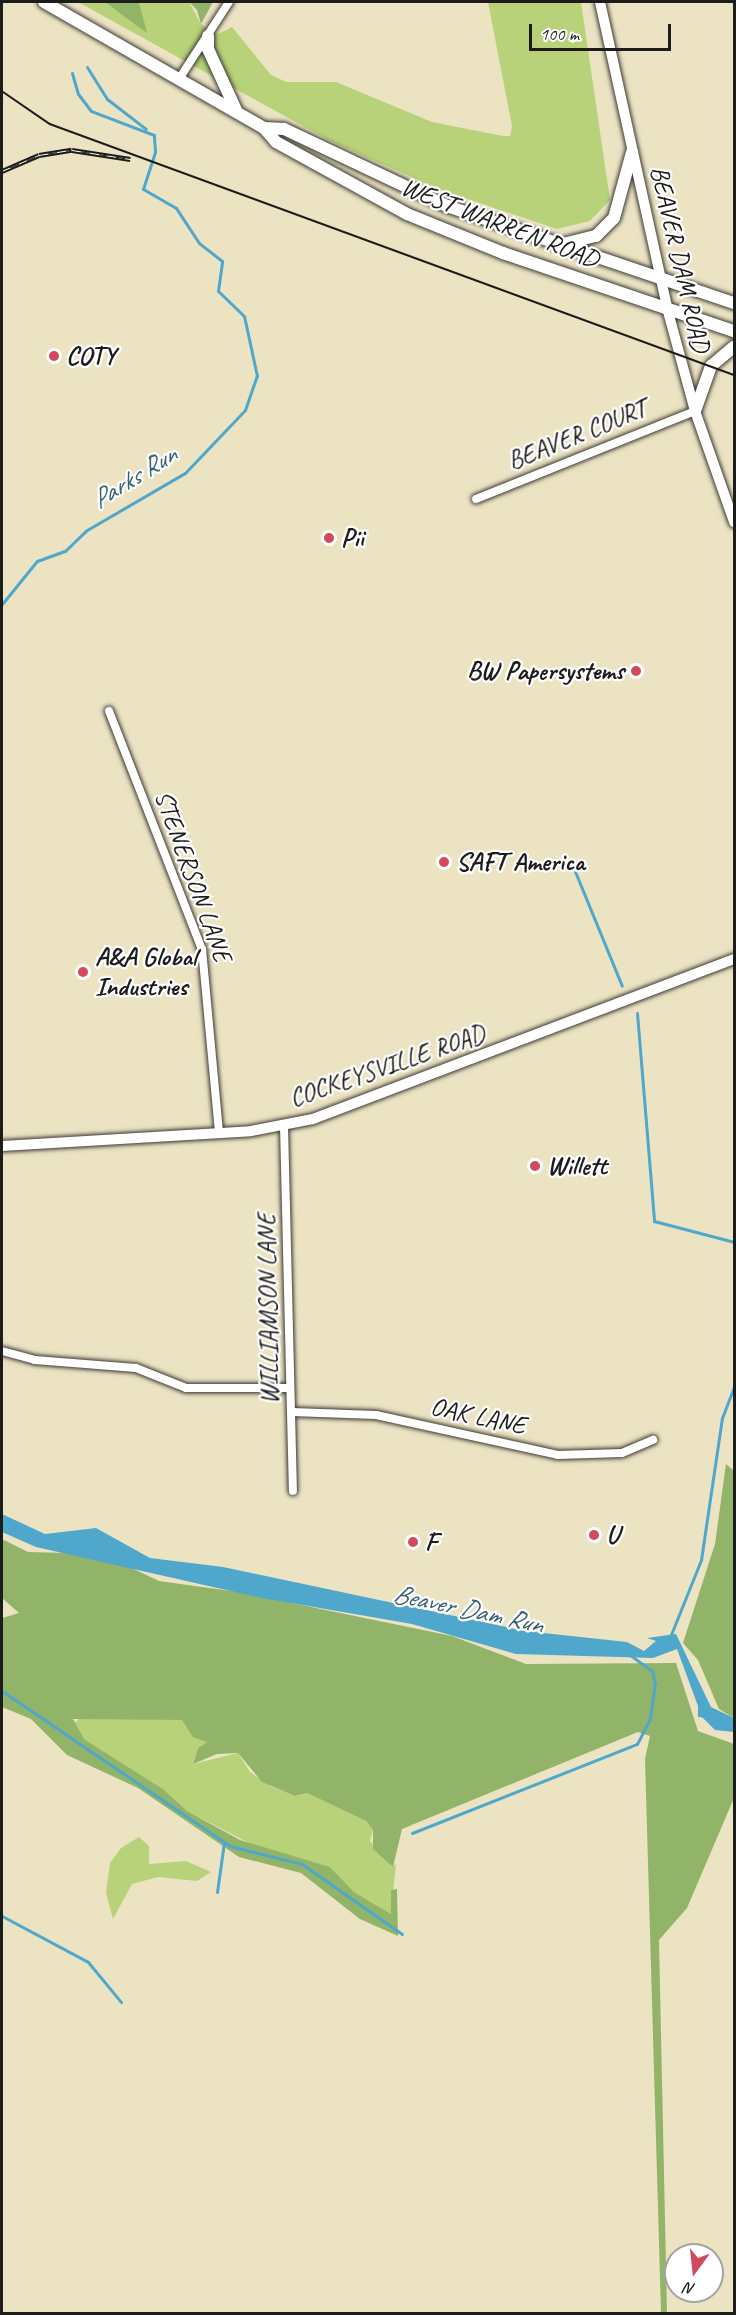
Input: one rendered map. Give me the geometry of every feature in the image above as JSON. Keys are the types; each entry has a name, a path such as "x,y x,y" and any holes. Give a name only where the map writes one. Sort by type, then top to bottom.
{"main road":[{"name":"WEST WARREN ROAD","path":"44,2 264,128 285,147 438,228 735,331"},
{"path":"208,36 210,57 238,113"},
{"name":"WEST WARREN ROAD","path":"264,128 284,129 415,194 553,243 735,303"},
{"path":"553,243 582,244 607,227 620,204 632,152"},
{"path":"694,411 711,366 735,347"}],"street":[{"path":"179,79 229,2"},
{"name":"BEAVER DAM ROAD","path":"600,2 667,309 694,411 735,522"},
{"name":"BEAVER COURT","path":"476,499 694,411"},
{"name":"STENERSON LANE","path":"109,711 202,949 219,1133"},
{"name":"COCKEYSVILLE ROAD","path":"2,1146 219,1133 284,1126 397,1092 735,959"},
{"name":"WILLIAMSON LANE","path":"284,1126 293,1491"},
{"path":"2,1352 35,1360 136,1368 186,1388 290,1388"},
{"name":"OAK LANE","path":"292,1412 376,1415 558,1455 622,1453 653,1440"}],"green space":[{"path":"78,2 105,2 146,32 139,2 189,2 201,24 216,35 232,27 271,75 286,82 336,82 432,122 510,136 512,126 488,2 581,2 610,200 590,221 557,229 441,190 330,141"},
{"path":"105,2 139,2 147,33 125,17"},
{"path":"189,2 213,2 201,24 197,10"},
{"path":"726,1464 734,1471 734,1718 719,1709 698,1660 683,1643 715,1544"},
{"path":"2,1539 28,1552 102,1554 159,1581 238,1592 452,1636 526,1664 676,1663 698,1731 734,1744 734,1798 687,1908 659,1940 665,2243 664,2303 667,2303 667,2313 661,2313 645,1759 650,1736 638,1732 402,1829 393,1867 373,1849 373,1830 366,1821 307,1793 295,1796 262,1782 238,1753 217,1754 193,1764 198,1748 207,1742 193,1737 182,1720 73,1719 84,1739 163,1789 187,1811 240,1840 330,1867 354,1892 391,1914 391,1890 397,1889 398,1936 360,1919 301,1873 239,1857 138,1788 67,1755 31,1719 2,1707 2,1618 19,1613 2,1598"},
{"path":"81,1717 182,1720 207,1742 198,1748 193,1764 238,1753 250,1772 272,1787 296,1796 307,1793 366,1821 373,1830 370,1841 393,1867 396,1863 391,1914 354,1892 330,1867 257,1847 187,1811 163,1789 84,1739 72,1725"},
{"path":"139,1837 149,1846 149,1864 186,1861 211,1872 197,1881 158,1877 132,1884 113,1919 106,1893 110,1863 121,1848"}],"water":[{"name":"Beaver Dam Run","path":"2,1514 45,1534 96,1528 150,1558 223,1567 525,1631 627,1642 644,1651 656,1641 647,1638 676,1634 711,1707 734,1718 734,1732 715,1730 702,1717 677,1649 653,1658 516,1654 412,1624 262,1598 36,1547 2,1532"}],"waterway":[{"name":"Parks Run","path":"87,67 107,99 146,129"},
{"name":"Parks Run","path":"2,604 37,561 65,551 87,530 185,473 245,410 257,376 244,316 218,291 222,261 199,243 176,208 143,189 155,151 154,135 91,111 78,94 72,73"},
{"path":"574,869 622,986"},
{"path":"637,1013 654,1221 734,1242"},
{"name":"Beaver Dam Run","path":"670,1637 701,1560 722,1418 734,1386"},
{"path":"412,1833 637,1744 650,1718 655,1684 652,1671 630,1655"},
{"path":"2,1691 230,1846 302,1864 402,1934"},
{"path":"699,1698 699,1715 734,1719"},
{"path":"217,1892 224,1842"},
{"path":"2,1916 88,1962 121,2002"}],"tram line":[{"path":"2,91 50,124 734,375"}],"railway":[{"path":"2,171 39,155 72,150 130,159"}],"place":[{"name":"COTY","path":"54,356"},
{"name":"Pii","path":"329,538"},
{"name":"BW Papersystems","path":"636,671"},
{"name":"SAFT America","path":"444,862"},
{"name":"A&A Global Industries","path":"83,972"},
{"name":"Willett","path":"535,1166"},
{"name":"U","path":"594,1535"},
{"name":"F","path":"413,1542"}]}
